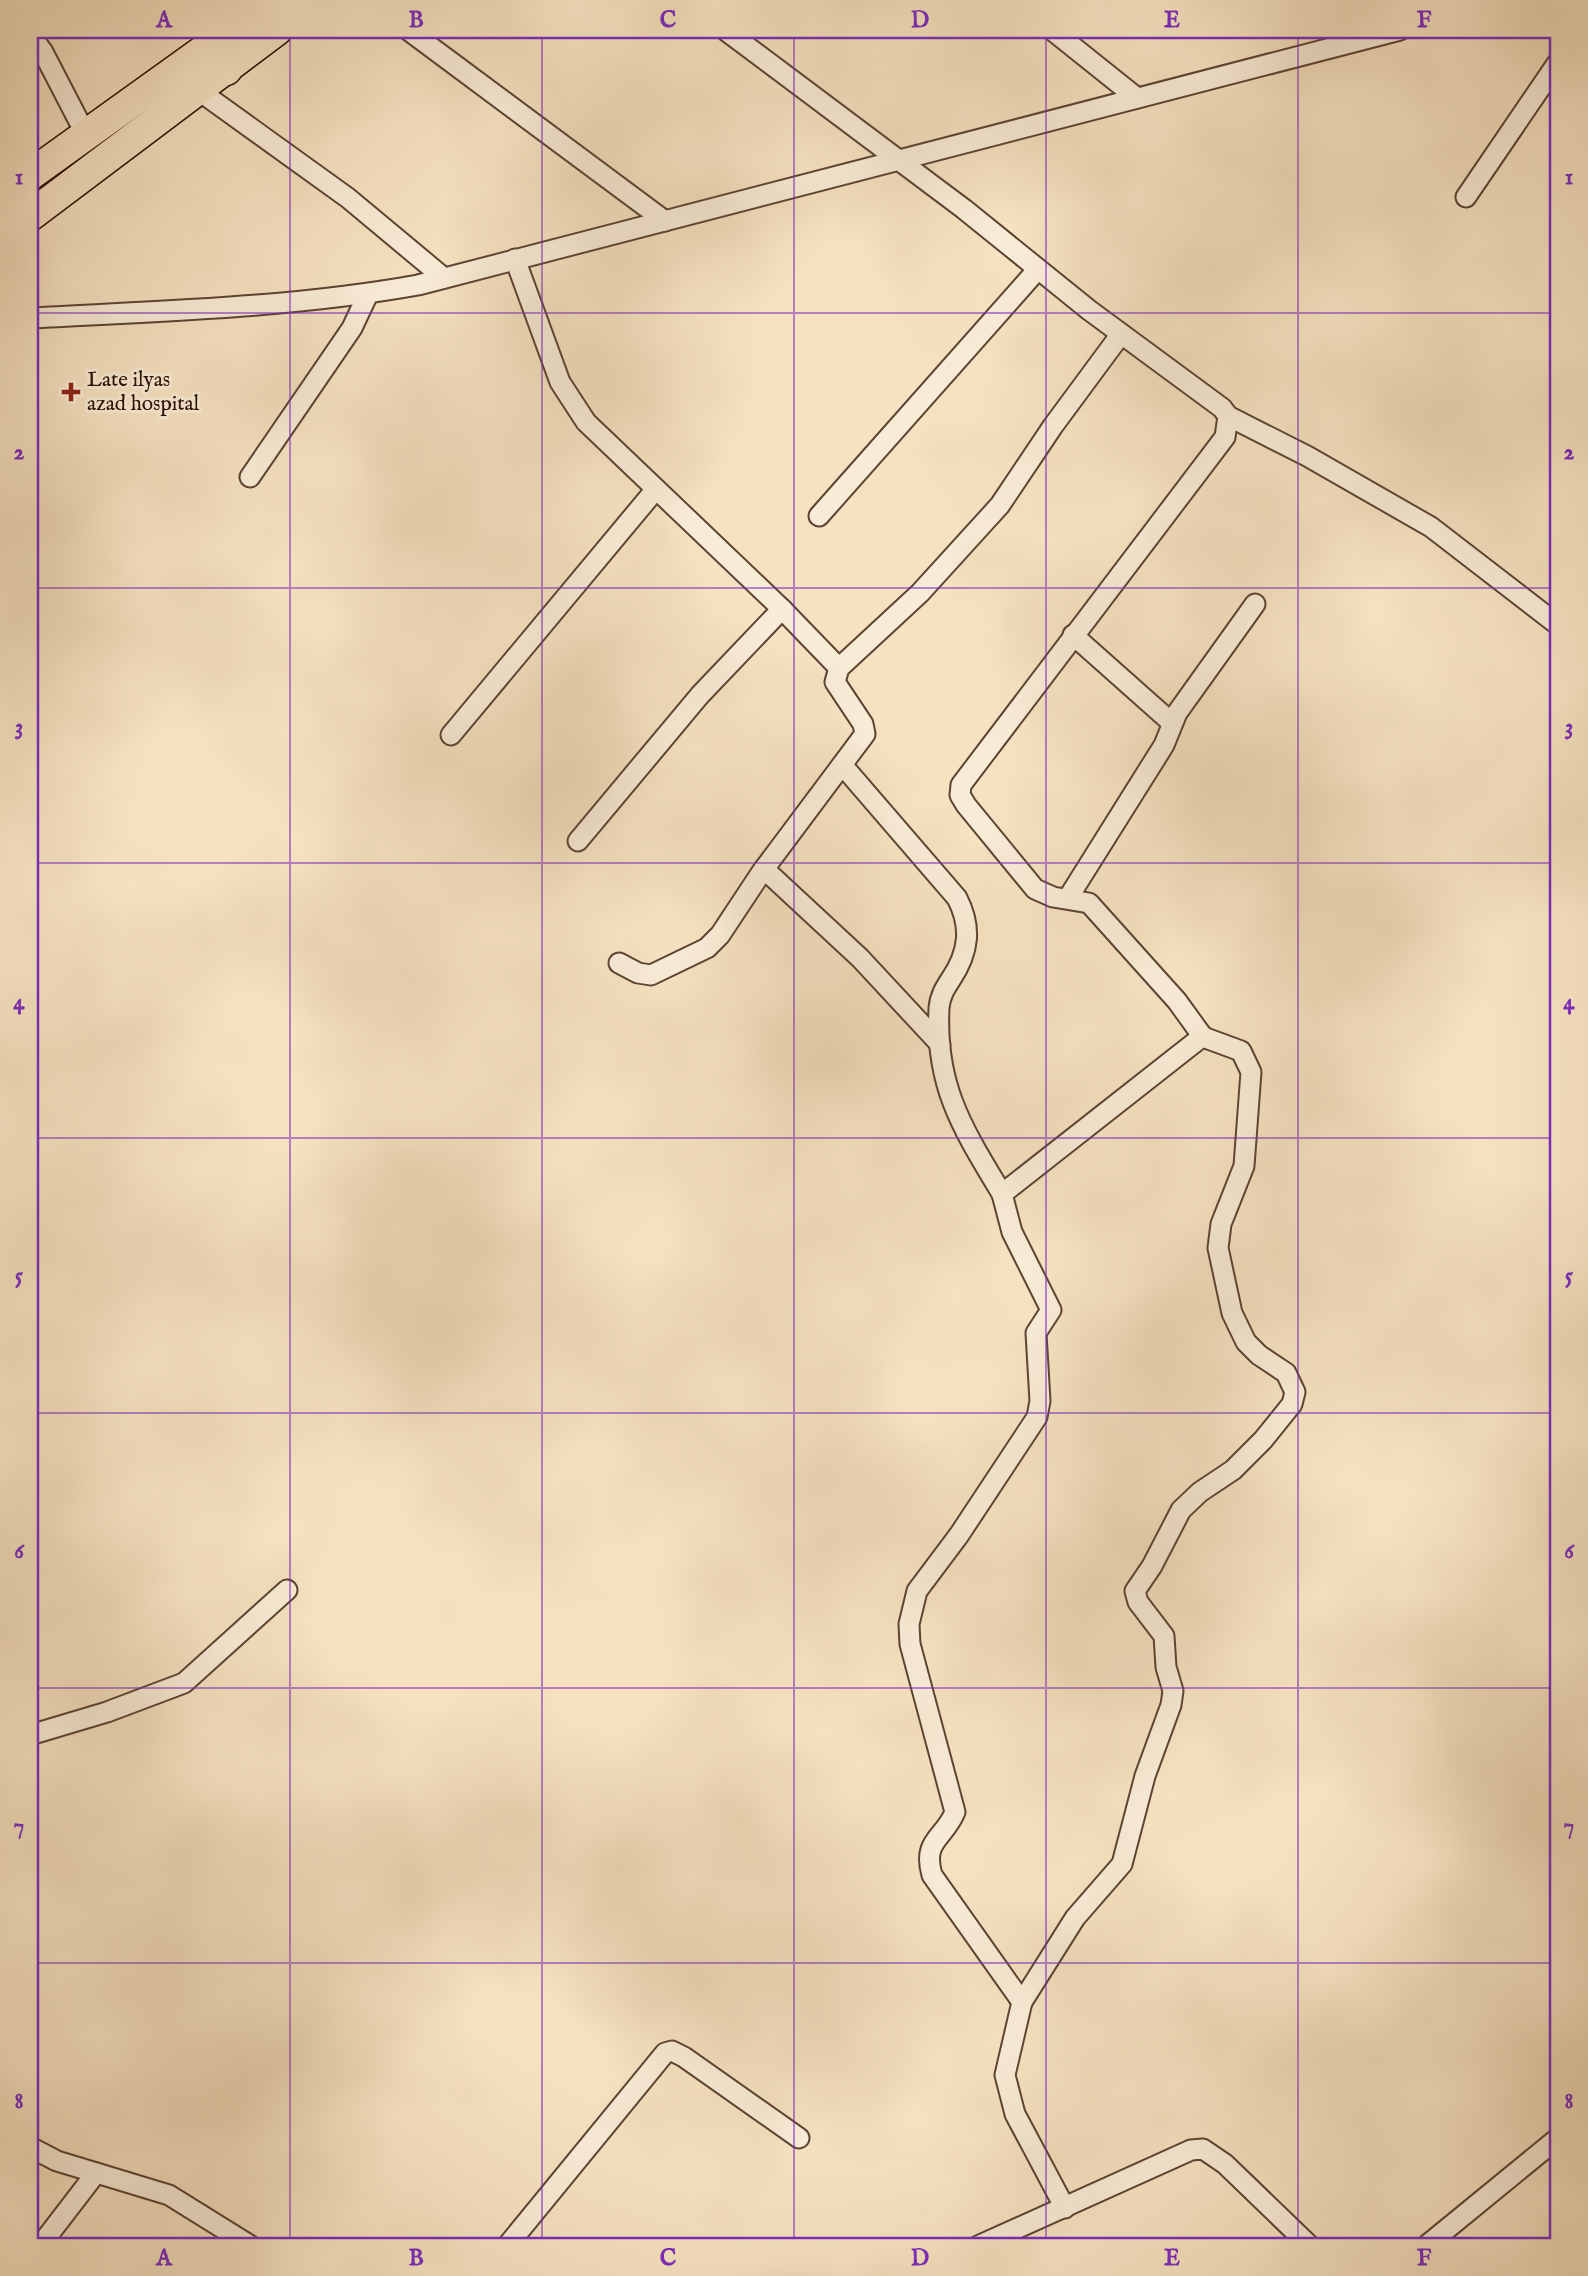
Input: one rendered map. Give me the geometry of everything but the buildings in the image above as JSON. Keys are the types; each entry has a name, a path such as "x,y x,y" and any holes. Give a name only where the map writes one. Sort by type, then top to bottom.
{"main road":[{"path":"30,175 86,135 223,48 277,30"},
{"path":"30,216 198,90 223,48"}],"street":[{"path":"408,30 665,221"},
{"path":"725,30 899,159 1121,334 1223,408 1228,416 1307,456 1431,527 1558,625"},
{"path":"1052,30 1137,98"},
{"path":"30,318 275,304 368,294 444,278 1137,98 1375,33 1400,30"},
{"path":"30,34 43,52 86,135"},
{"path":"1466,197 1558,62"},
{"path":"198,90 348,198 444,278"},
{"path":"515,259 560,382 575,408 839,668"},
{"path":"819,516 1038,269"},
{"path":"250,477 352,328 368,294"},
{"path":"619,963 638,973 651,975 707,948 720,935 764,869 844,767 866,734 863,724 835,682 839,668 920,593 1000,505 1053,426 1121,334"},
{"path":"1065,2208 1015,2113 1006,2088 1005,2076 1022,2003 1075,1919 1122,1864 1144,1776 1171,1705 1173,1691 1166,1667 1164,1636 1135,1596 1137,1586 1152,1566 1181,1510 1200,1492 1233,1470 1263,1440 1292,1404 1295,1392 1286,1373 1259,1355 1246,1342 1232,1313 1218,1248 1219,1236 1244,1166 1251,1072 1241,1051 1203,1037 1177,1001 1089,903 1053,897 1035,889 960,794 964,776 1224,437 1228,416"},
{"path":"451,735 656,489"},
{"path":"1068,898 1164,745 1172,723 1255,604"},
{"path":"578,841 700,695 782,609"},
{"path":"1073,635 1172,723"},
{"path":"844,767 957,898 966,915 966,948 939,1006 940,1044 952,1107 1002,1194 1012,1231 1051,1310 1036,1333 1040,1401 1037,1417 971,1519 917,1591 909,1624 910,1644 955,1812 930,1849 928,1862 932,1875 1022,2003"},
{"path":"764,869 859,958 940,1044"},
{"path":"1002,1194 1203,1037"},
{"path":"30,1735 107,1712 184,1684 287,1590"},
{"path":"507,2246 665,2053 672,2051 684,2057 799,2138"},
{"path":"1426,2246 1558,2138"},
{"path":"30,2147 57,2161 169,2195 251,2246"},
{"path":"978,2246 1191,2150 1203,2149 1225,2164 1310,2246"},
{"path":"40,2246 96,2173"}],"place":[{"name":"Late ilyas azad hospital","path":"71,392"}]}
